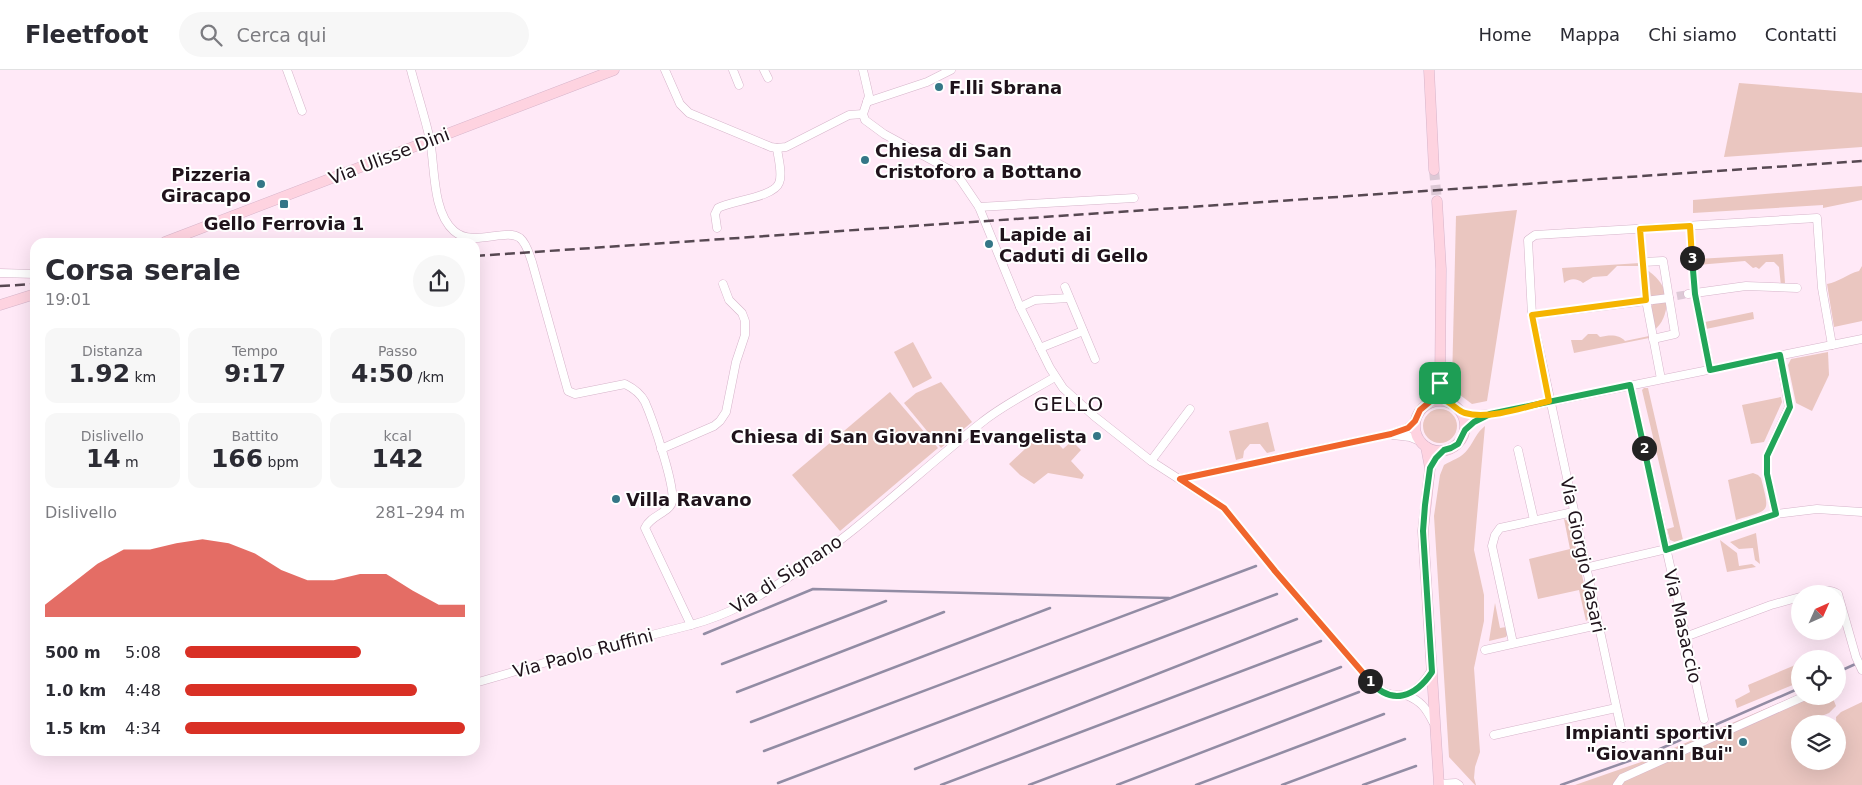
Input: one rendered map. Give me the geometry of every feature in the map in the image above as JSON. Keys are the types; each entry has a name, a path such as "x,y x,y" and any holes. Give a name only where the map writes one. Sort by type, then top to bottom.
{"street":[{"path":"287,70 302,111"},
{"path":"411,70 430,140 440,206 445,220 452,229 463,236 477,238 512,235 520,238 524,243 532,262 568,391 575,394 626,384 631,386 645,402 661,448 672,489 672,504 652,518 645,528 691,625"},
{"name":"Via Ulisse Dini","path":"175,238 614,70"},
{"path":"665,70 680,104 689,113 771,147 786,147 850,116 863,114"},
{"path":"733,70 739,85"},
{"path":"764,70 768,78"},
{"path":"863,70 868,90 868,102 863,114 865,120 884,134 950,170 960,179 979,207 1020,307 1055,377 1063,388 1079,404 1151,461 1224,508 1275,571 1376,688 1388,694 1406,695 1421,703 1435,724"},
{"path":"868,102 927,82 951,70"},
{"path":"1429,70 1434,170"},
{"path":"717,228 715,214 718,208 769,192 777,186 780,174 777,148"},
{"path":"979,207 1134,198"},
{"path":"1437,201 1441,269 1440,383 1446,401"},
{"path":"1661,379 1646,300 1640,229 1817,218 1822,288 1832,345"},
{"path":"1690,226 1692,294 1710,370"},
{"name":"Via Giorgio Vasari","path":"1623,738 1532,315 1527,244 1529,238 1535,235 1640,229"},
{"path":"1643,262 1663,261 1675,334 1653,338"},
{"path":"0,273 30,274"},
{"path":"661,448 714,426 726,412 736,362 745,335 745,321 742,313 729,300 723,284"},
{"path":"1692,294 1746,286 1797,288"},
{"path":"1065,287 1095,359"},
{"path":"0,305 30,296"},
{"path":"1020,307 1035,300 1069,298"},
{"path":"1532,315 1669,298"},
{"path":"1040,348 1083,331"},
{"path":"1431,402 1446,401 1461,412 1472,415 1490,414 1862,339"},
{"path":"1776,514 1767,474 1767,456 1790,407 1780,355"},
{"name":"Via di Signano","path":"691,625 714,619 738,609 806,566 846,536 980,424 1055,377"},
{"path":"1180,479 1391,434 1408,428 1415,421 1420,410 1431,402 1440,383"},
{"name":"Via Masaccio","path":"1630,385 1704,719"},
{"path":"1151,461 1190,409"},
{"path":"1461,412 1465,430"},
{"path":"1391,434 1410,437 1438,451 1444,450 1458,444 1465,430 1474,422 1490,414"},
{"path":"1415,421 1416,432 1423,444 1430,468"},
{"path":"1444,450 1430,468 1423,531 1439,785 1459,785"},
{"path":"1518,450 1534,520"},
{"path":"1585,568 1666,550 1776,514 1817,508 1862,512"},
{"path":"1513,643 1492,546 1493,539 1500,528 1573,512"},
{"path":"1685,637 1791,599"},
{"path":"1846,622 1856,657 1862,670"},
{"name":"Via Paolo Ruffini","path":"480,682 561,658 691,625"},
{"path":"1485,650 1598,625"},
{"path":"1406,695 1419,688 1432,672"},
{"path":"1617,785 1622,778 1791,702"},
{"path":"1494,735 1616,708"}],"shaded area":[{"path":"1739,83 1862,93 1862,147 1724,157"},
{"path":"1862,186 1862,200 1823,208 1823,205 1693,213 1693,200"},
{"path":"1517,210 1487,401 1472,404 1456,392 1452,383 1456,216"},
{"path":"1783,254 1785,283 1788,286 1781,286 1779,267 1774,262 1766,262 1759,269 1753,268 1745,261 1697,265 1697,259"},
{"path":"1640,263 1640,266 1617,266 1607,276 1593,277 1583,283 1574,279 1564,283 1562,268"},
{"path":"1862,266 1862,321 1834,327 1827,284 1859,271"},
{"path":"1645,269 1658,280 1666,294 1653,298 1648,292"},
{"path":"1667,302 1663,318 1653,331 1650,308 1653,304"},
{"path":"1753,312 1754,319 1706,329 1705,322"},
{"path":"1588,334 1597,334 1600,337 1617,336 1625,341 1649,336 1649,338 1574,353 1571,340 1582,340"},
{"path":"913,342 932,378 913,388 894,352"},
{"path":"1828,352 1829,375 1812,411 1796,403 1788,365 1791,359"},
{"path":"941,382 972,422 941,448 904,403 916,393"},
{"path":"1648,388 1683,540 1675,542 1670,540 1667,529 1674,527 1642,390"},
{"path":"890,392 938,448 840,531 792,475"},
{"path":"1781,397 1782,402 1764,442 1751,444 1742,405"},
{"path":"1440,409 1447,410 1452,414 1456,419 1456,433 1452,438 1447,442 1440,443 1433,442 1428,438 1424,433 1423,426 1424,419 1428,414 1433,410"},
{"path":"1268,422 1275,451 1267,453 1260,444 1250,444 1244,451 1243,458 1236,460 1229,431"},
{"path":"1485,426 1474,550 1484,595 1484,621 1474,668 1480,752 1475,767 1475,785 1449,757 1434,516 1440,475 1444,465 1466,452"},
{"path":"1045,430 1063,449 1072,441 1081,450 1071,461 1084,475 1082,479 1048,473 1034,484 1020,475 1009,464"},
{"path":"1753,473 1761,478 1766,498 1765,508 1756,514 1736,520 1728,480"},
{"path":"1564,519 1570,522 1591,615 1586,621 1579,590 1538,599 1529,559 1570,549"},
{"path":"1756,533 1760,564 1755,560 1753,548 1739,549 1730,542"},
{"path":"1720,540 1737,553 1739,566 1752,564 1756,567 1727,572"},
{"path":"1495,603 1500,628 1506,627 1507,635 1506,637 1489,641"},
{"path":"1791,667 1791,686 1737,708 1735,700 1750,692 1748,685"},
{"name":"Impianti sportivi \"Giovanni Bui\"","path":"1791,698 1791,705 1836,706 1824,715 1791,715 1791,770 1846,770 1846,715 1838,715 1862,702 1862,785 1575,785 1641,762"}],"waterway":[{"path":"764,751 1256,566"},
{"path":"704,634 813,589 1169,598"},
{"path":"778,783 1277,594"},
{"path":"722,664 886,601"},
{"path":"751,722 1050,608"},
{"path":"737,692 944,612"},
{"path":"915,769 1297,619"},
{"path":"941,785 1321,641"},
{"path":"1846,668 1862,661"},
{"path":"1029,785 1341,667"},
{"path":"1117,785 1359,692"},
{"path":"1561,785 1646,755 1791,692"},
{"path":"1196,785 1384,714"},
{"path":"1282,785 1405,739"},
{"path":"1363,785 1416,766"}],"tunnel":[{"path":"1434,170 1437,201"},
{"path":"1677,296 1688,294"}],"railway":[{"path":"480,256 1862,161"},
{"path":"0,286 30,284"}],"place":[{"name":"F.lli Sbrana","path":"939,87"},
{"name":"Chiesa di San Cristoforo a Bottano","path":"865,160"},
{"name":"Pizzeria Giracapo","path":"261,184"},
{"name":"Gello Ferrovia 1","path":"284,204"},
{"name":"Lapide ai Caduti di Gello","path":"989,244"},
{"name":"Chiesa di San Giovanni Evangelista","path":"1097,436"},
{"name":"Villa Ravano","path":"616,499"},
{"name":"Impianti sportivi \"Giovanni Bui\"","path":"1743,742"}],"district":[{"name":"GELLO","path":"1069,404"}],"route":[{"path":"1440,383 1431,402 1420,410 1415,421 1408,428 1391,434 1180,479 1224,508 1275,571 1376,688 1382,692 1394,695 1406,695 1414,692 1424,684 1432,672 1423,531 1430,468 1444,450 1458,444 1465,430 1474,422 1490,414 1630,385 1666,550 1776,514 1767,474 1767,456 1790,407 1780,355 1710,370 1695,294 1690,226 1640,229 1646,300 1532,315 1549,401 1490,414 1472,415 1461,412 1457,407 1446,401 1440,383"}]}
